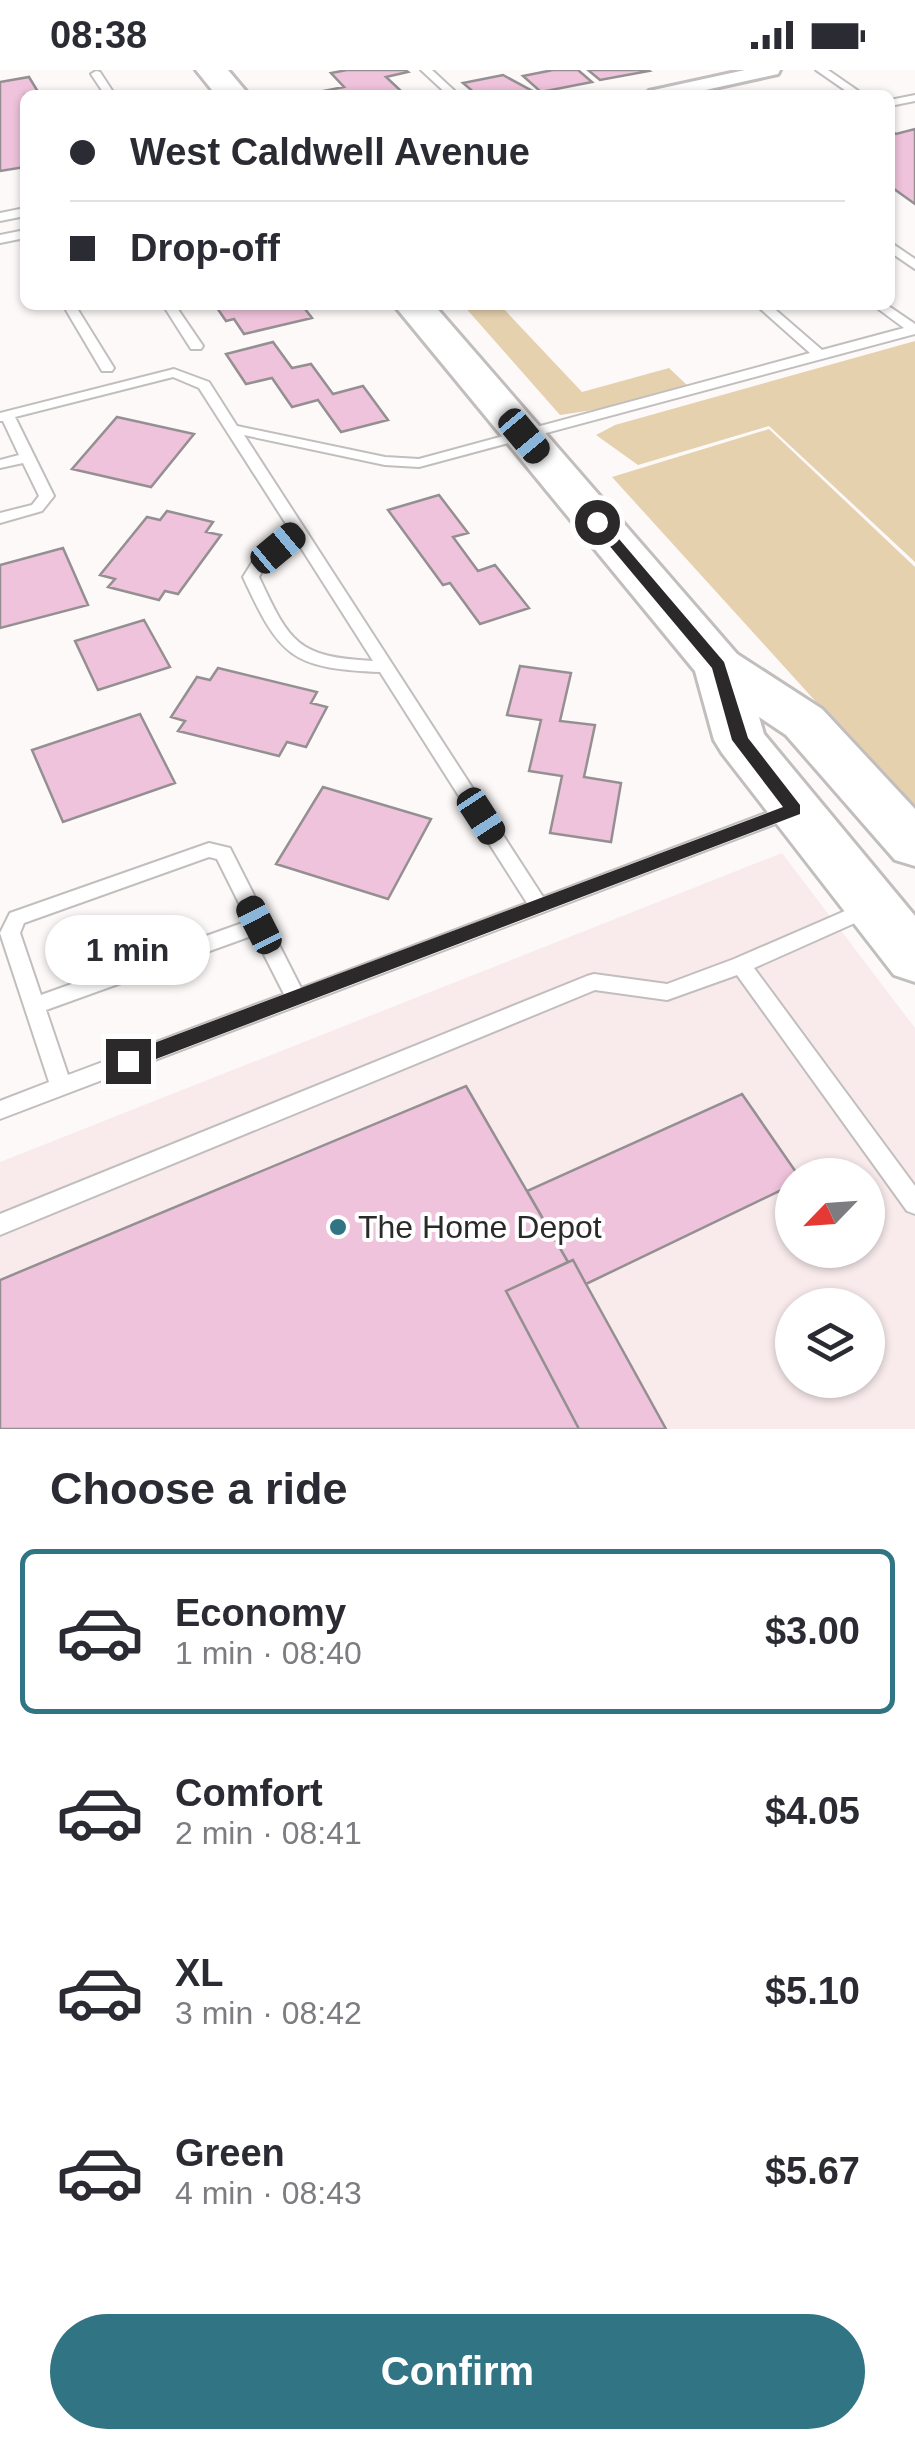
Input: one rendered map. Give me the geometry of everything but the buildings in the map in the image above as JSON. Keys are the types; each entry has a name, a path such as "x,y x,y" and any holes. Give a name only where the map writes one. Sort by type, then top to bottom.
{"main road":[{"path":"211,70 228,90"},
{"path":"417,310 719,666 804,722 915,845"},
{"path":"719,666 740,740 794,810 897,929"}],"street":[{"path":"679,90 771,70"}],"lane":[{"path":"426,70 448,90"},
{"path":"821,70 851,90"},
{"path":"96,74 107,90"},
{"path":"895,250 915,265"},
{"path":"72,310 107,368"},
{"path":"171,310 196,346"},
{"path":"768,310 820,355"},
{"path":"886,310 913,330"},
{"path":"233,428 403,464 435,460 913,330"},
{"path":"0,518 37,508 48,496 3,416 174,373 204,385 539,906"},
{"path":"0,464 28,457"},
{"path":"298,531 258,565 251,576 268,615 290,648 322,664 385,667"},
{"path":"0,1110 794,810"},
{"path":"62,1086 10,932 17,918 209,850 222,853 296,998"},
{"path":"34,1006 259,925"},
{"path":"0,1226 594,982 667,992 741,965 897,929"},
{"path":"741,965 915,1204"}],"shaded area":[{"path":"467,310 505,310 582,392 669,368 687,385 600,409 560,415"},
{"path":"915,341 915,562 769,426 638,465 596,435 615,425"},
{"path":"769,429 915,567 915,811 612,477"},
{"path":"782,853 915,1028 915,1429 0,1429 0,1162"}],"place":[{"name":"The Home Depot","path":"338,1227"}],"route":[{"path":"128,1061 794,810 740,740 719,666 597,522"}]}
